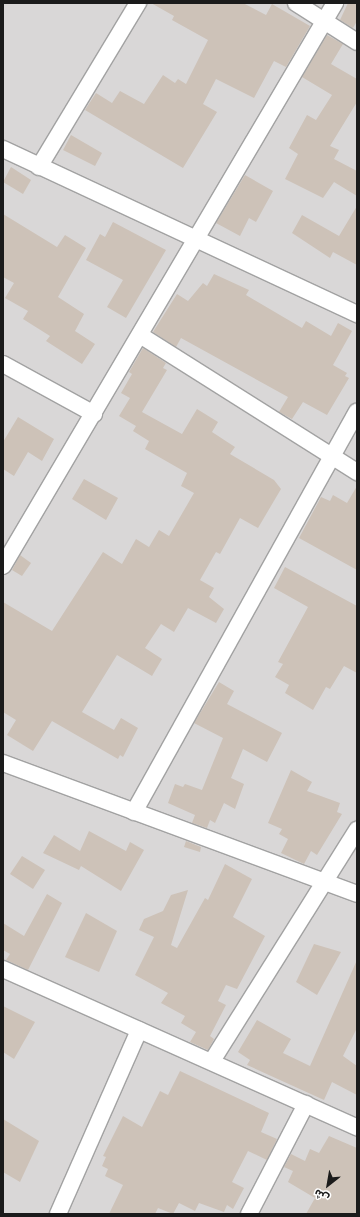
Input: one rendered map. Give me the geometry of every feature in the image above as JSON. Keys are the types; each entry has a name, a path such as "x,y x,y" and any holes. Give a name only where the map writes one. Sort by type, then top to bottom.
{"street":[{"path":"39,167 138,3"},
{"path":"296,3 357,42"},
{"path":"4,563 196,242 335,3"},
{"path":"3,149 196,242 357,314"},
{"path":"140,335 357,472"},
{"path":"3,364 94,414"},
{"path":"134,812 357,412"},
{"path":"3,762 357,894"},
{"path":"212,1060 357,830"},
{"path":"3,969 139,1030 212,1060 357,1127"},
{"path":"58,1214 139,1030"},
{"path":"249,1214 306,1104"}],"shaded area":[{"path":"3,3 357,3 357,1214 3,1214"}],"building":[{"path":"151,3 243,3 266,15 272,4 310,26 286,67 274,61 254,98 216,79 203,104 217,112 183,168 85,110 96,93 112,103 120,91 144,104 163,75 175,83 178,79 186,84 208,40 172,20 174,16"},
{"path":"348,3 357,3 357,21 353,28 340,20"},
{"path":"327,35 343,44 331,64 357,79 357,102 330,146 339,150 334,159 357,171 357,196 334,182 323,198 285,179 298,154 289,148 307,115 316,120 332,95 302,77"},
{"path":"71,135 102,153 95,166 63,150"},
{"path":"11,167 31,180 23,194 3,182"},
{"path":"245,175 273,191 256,222 249,218 240,236 216,223"},
{"path":"357,206 357,265 333,252 330,258 292,233 302,215 339,236"},
{"path":"3,214 57,247 65,235 86,248 58,297 84,314 75,331 95,344 82,364 46,341 50,336 23,319 28,311 5,298 14,283 3,277"},
{"path":"113,222 166,250 126,318 107,307 123,280 86,260 100,234 105,237"},
{"path":"214,274 249,290 246,295 302,328 306,321 331,336 338,323 352,331 333,365 347,373 345,376 349,378 327,415 303,402 292,419 279,412 288,397 181,338 176,347 153,332 177,294 188,301 203,283 207,286"},
{"path":"143,348 166,363 163,368 167,370 142,412 182,434 197,409 218,422 212,432 235,447 230,454 274,480 281,489 258,528 240,518 220,554 216,552 200,580 214,588 209,597 224,609 216,623 188,608 174,632 161,624 145,648 162,659 152,676 117,655 82,712 114,730 121,718 138,728 123,757 120,755 118,759 52,721 33,751 7,735 16,720 3,712 3,602 52,631 103,552 122,564 136,539 149,547 159,530 169,536 194,493 181,486 187,473 145,449 149,441 133,431 136,426 119,416 130,398 121,393 132,374 129,372"},
{"path":"18,417 54,439 42,461 28,452 14,476 3,469 3,442"},
{"path":"84,479 118,498 106,520 72,499"},
{"path":"357,486 357,570 299,538 321,497 330,501 333,495 347,503"},
{"path":"20,555 31,563 22,576 12,570"},
{"path":"285,567 357,606 357,673 344,666 330,689 326,687 313,710 285,693 289,685 275,677 283,664 278,662 308,607 274,588"},
{"path":"219,682 234,691 227,704 282,733 267,762 243,749 231,778 244,784 235,809 224,803 215,823 210,820 207,828 192,823 195,815 168,803 175,784 183,787 185,784 202,790 223,738 194,723"},
{"path":"291,770 312,782 307,791 340,803 337,812 342,814 317,855 311,851 304,864 281,853 288,839 279,834 282,829 268,823"},
{"path":"89,831 126,851 130,842 144,850 121,891 81,866 79,870 43,853 54,835 80,851"},
{"path":"186,841 201,847 200,852 184,847"},
{"path":"22,856 45,870 33,889 10,874"},
{"path":"225,864 252,879 233,917 265,936 237,989 226,985 218,1001 226,1005 210,1036 214,1039 208,1050 190,1042 196,1032 181,1023 185,1016 161,1003 168,993 135,975 154,937 139,930 144,919 163,911 171,895 188,890 171,945 177,948 205,898 208,900"},
{"path":"47,894 62,903 28,970 6,960 10,954 3,950 3,923 24,936"},
{"path":"86,913 117,931 99,972 65,957"},
{"path":"314,944 341,952 317,995 296,982"},
{"path":"357,960 357,1028 343,1056 357,1066 357,1095 332,1082 324,1100 247,1065 250,1060 238,1052 257,1020 291,1039 283,1053 310,1066"},
{"path":"3,1006 35,1022 14,1059 3,1052"},
{"path":"180,1071 269,1113 261,1132 277,1139 267,1160 248,1151 232,1182 244,1188 233,1209 227,1205 224,1212 199,1203 195,1211 179,1203 173,1214 158,1208 155,1214 109,1214 123,1185 105,1176 108,1169 102,1166 106,1157 103,1156 123,1116 142,1127 160,1091 168,1095"},
{"path":"3,1119 39,1141 20,1182 3,1172"},
{"path":"329,1136 357,1148 357,1214 306,1214 315,1198 288,1182 293,1171 284,1167 291,1154 305,1161 310,1149 319,1153"}]}
